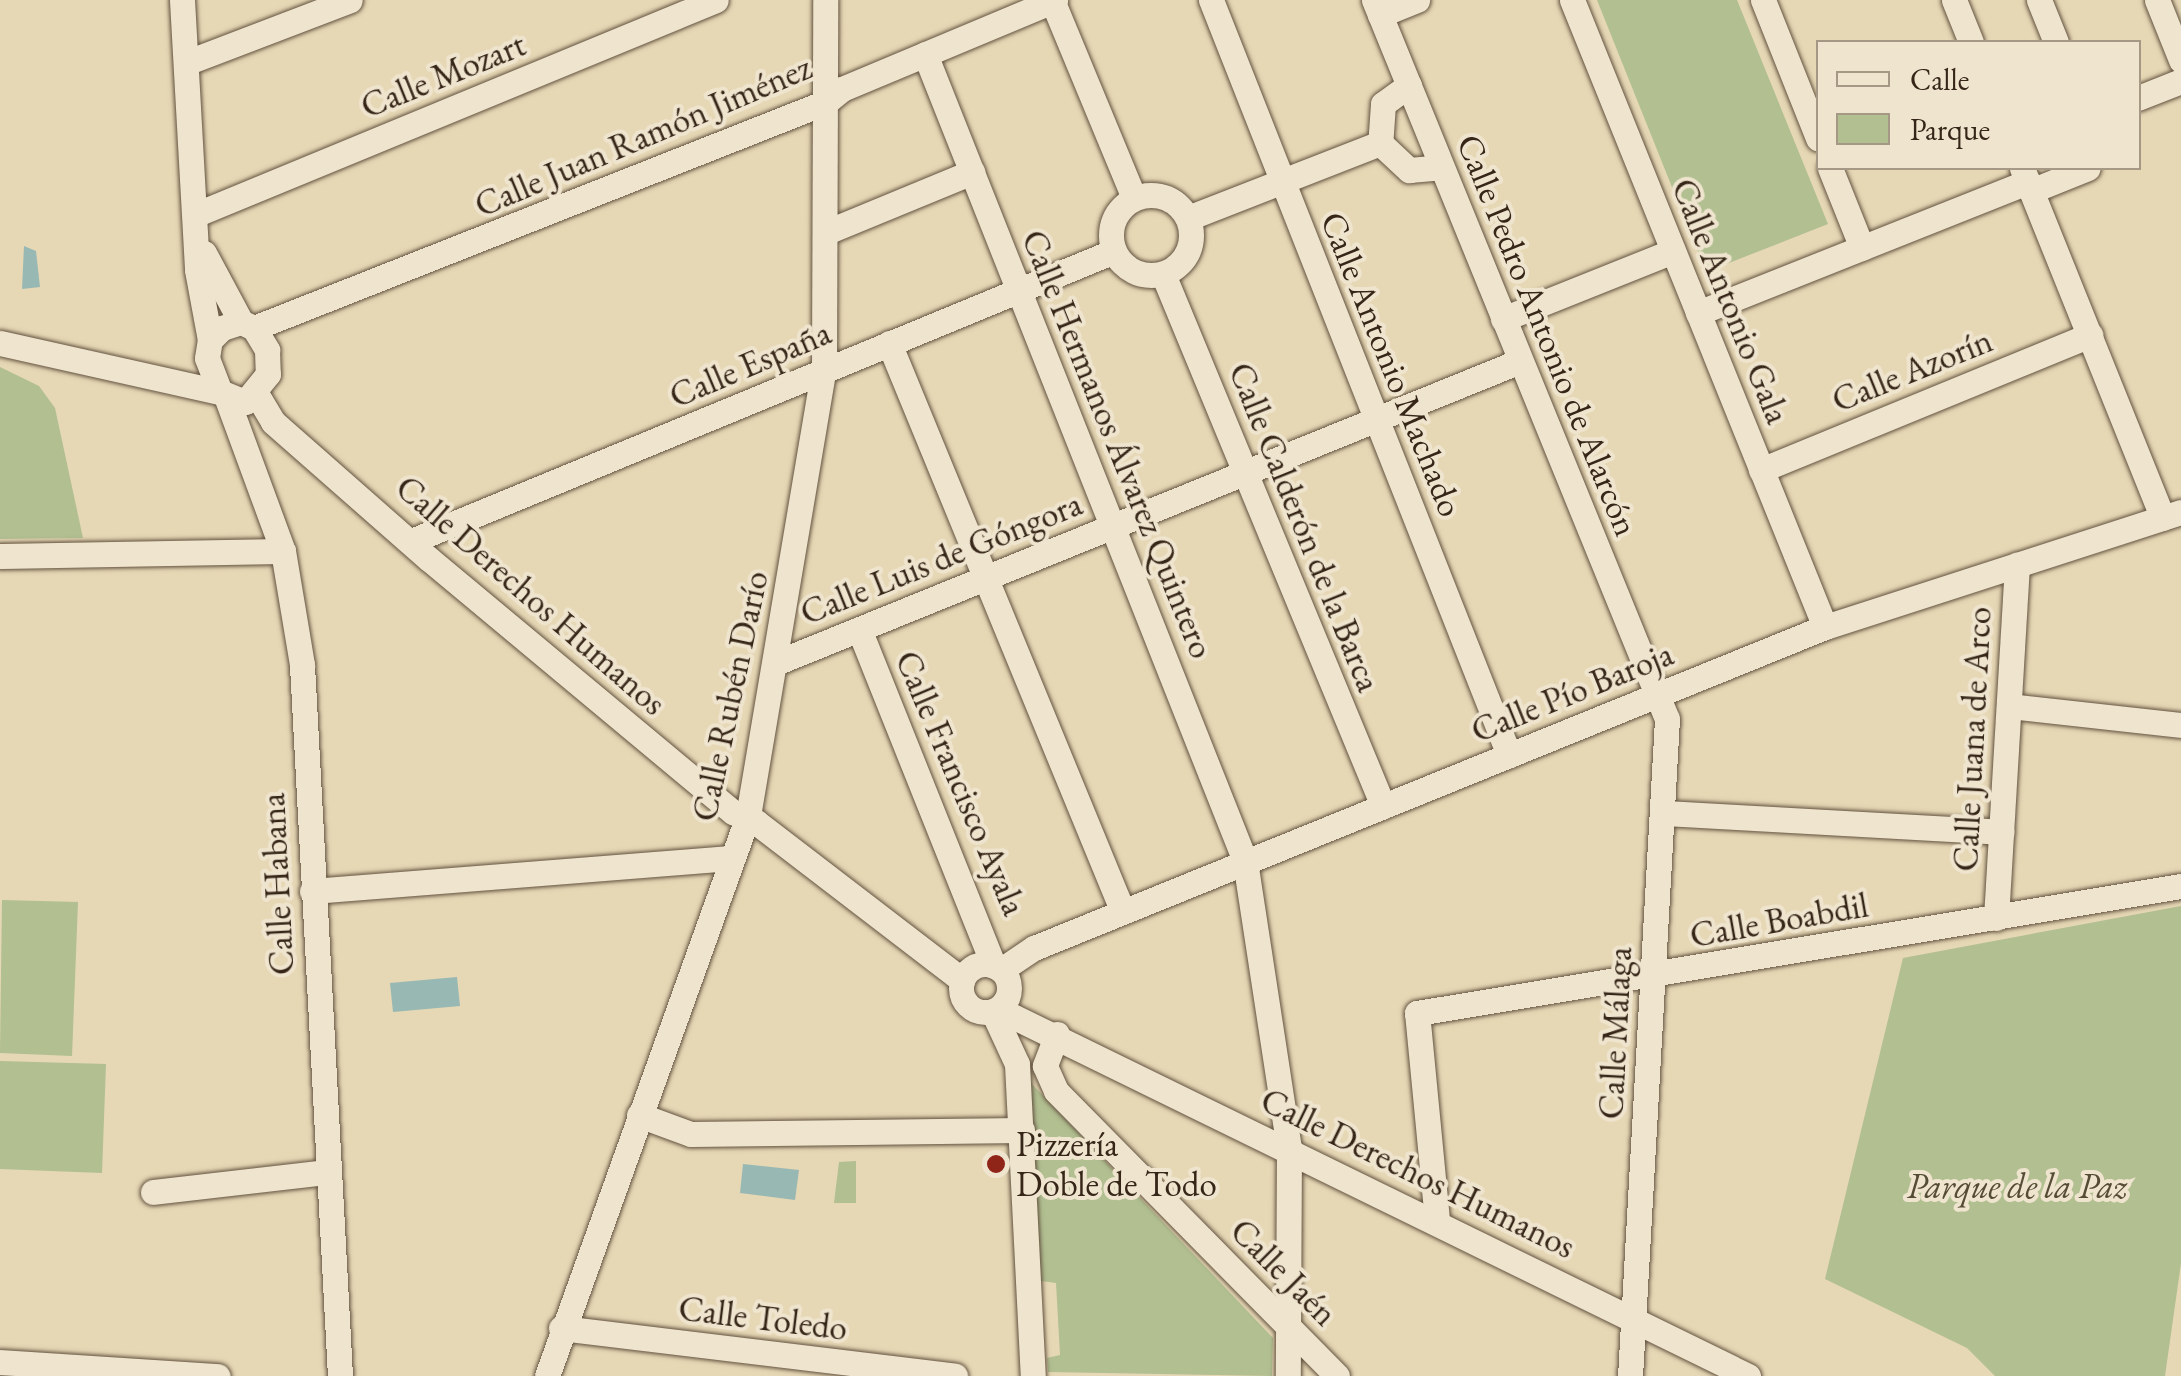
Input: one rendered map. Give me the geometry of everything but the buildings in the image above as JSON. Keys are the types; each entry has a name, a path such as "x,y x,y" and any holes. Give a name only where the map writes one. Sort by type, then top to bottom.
{"street":[{"path":"182,0 198,224 197,270 208,349 224,396"},
{"path":"188,62 350,0"},
{"name":"Calle Mozart","path":"198,224 716,0"},
{"name":"Calle Rubén Darío","path":"548,1376 561,1328 748,816 778,662 824,370 829,231 825,0"},
{"path":"1054,0 1134,198"},
{"name":"Calle Juan Ramón Jiménez","path":"248,325 826,102 925,54 1054,0"},
{"name":"Calle Antonio Machado","path":"1211,0 1509,755"},
{"path":"1378,7 1417,0"},
{"name":"Calle Antonio Gala","path":"1572,0 1825,627"},
{"path":"1763,0 1816,133"},
{"path":"1954,0 1970,40"},
{"path":"2038,0 2055,40"},
{"path":"2157,0 2181,60"},
{"name":"Calle Pedro Antonio de Alarcón","path":"1378,7 1658,696"},
{"name":"Calle Hermanos Álvarez Quintero","path":"925,54 1246,861 1289,1147 1288,1376"},
{"path":"2141,97 2181,81"},
{"path":"1380,144 1383,104 1408,84"},
{"path":"1188,218 1380,144"},
{"path":"1380,144 1409,170 1441,167"},
{"path":"1831,170 1862,248"},
{"path":"1698,313 2027,180 2078,170"},
{"path":"829,231 972,172"},
{"path":"2027,180 2090,335 2172,515"},
{"path":"1134,198 1171,200 1188,218 1185,258 1163,274 1139,274 1114,251 1112,226 1134,198"},
{"path":"0,342 168,376 245,402 256,395 268,374 267,350 211,275 198,224"},
{"name":"Calle España","path":"414,540 1114,251"},
{"path":"1503,319 1673,251"},
{"name":"Calle Calderón de la Barca","path":"1163,274 1383,806"},
{"path":"168,376 208,349 222,328 248,325"},
{"name":"Calle Azorín","path":"1762,470 2090,335"},
{"path":"890,342 1123,912"},
{"name":"Calle Luis de Góngora","path":"778,662 1520,361"},
{"name":"Calle Derechos Humanos","path":"256,395 274,422 734,812 748,816 962,980 965,1002 999,990 1057,1034 1748,1376"},
{"name":"Calle Habana","path":"224,396 282,550 302,665 326,1172 340,1376"},
{"name":"Calle Pío Baroja","path":"962,980 979,965 999,990 1034,948 1246,861 1825,627 2172,515"},
{"path":"0,556 282,550"},
{"name":"Calle Juana de Arco","path":"1996,918 2017,565"},
{"name":"Calle Francisco Ayala","path":"859,629 999,990"},
{"name":"Calle Málaga","path":"1630,1376 1664,812 1667,718 1658,696"},
{"path":"2009,706 2181,725"},
{"path":"1664,812 2001,832"},
{"path":"312,891 730,858"},
{"name":"Calle Boabdil","path":"1437,1220 1417,1012 1653,978 2181,886"},
{"path":"999,990 1017,1064 1032,1376"},
{"name":"Calle Jaén","path":"1057,1034 1045,1066 1056,1090 1338,1376"},
{"path":"639,1115 691,1134 1022,1130"},
{"path":"153,1192 326,1172"},
{"name":"Calle Toledo","path":"561,1328 762,1364 955,1376"},
{"path":"0,1362 218,1376"}],"green space":[{"path":"1597,0 1737,0 1828,224 1706,272"},
{"path":"0,367 39,386 55,408 83,538 0,539"},
{"path":"2,900 78,902 72,1056 0,1053"},
{"name":"Parque de la Paz","path":"2181,906 2181,1263 2165,1376 1995,1376 1967,1348 1825,1279 1903,958"},
{"path":"0,1061 106,1064 102,1173 0,1169"},
{"path":"1031,1083 1273,1338 1272,1376 1048,1372 1047,1358 1060,1355 1056,1283 1041,1281"},
{"path":"856,1161 856,1203 834,1203 839,1162"}],"water":[{"path":"24,246 36,251 40,287 22,289"},
{"path":"457,977 460,1006 393,1012 390,983"},
{"path":"743,1164 799,1170 795,1200 740,1193"}],"place":[{"name":"Pizzería Doble de Todo","path":"996,1164"}]}
